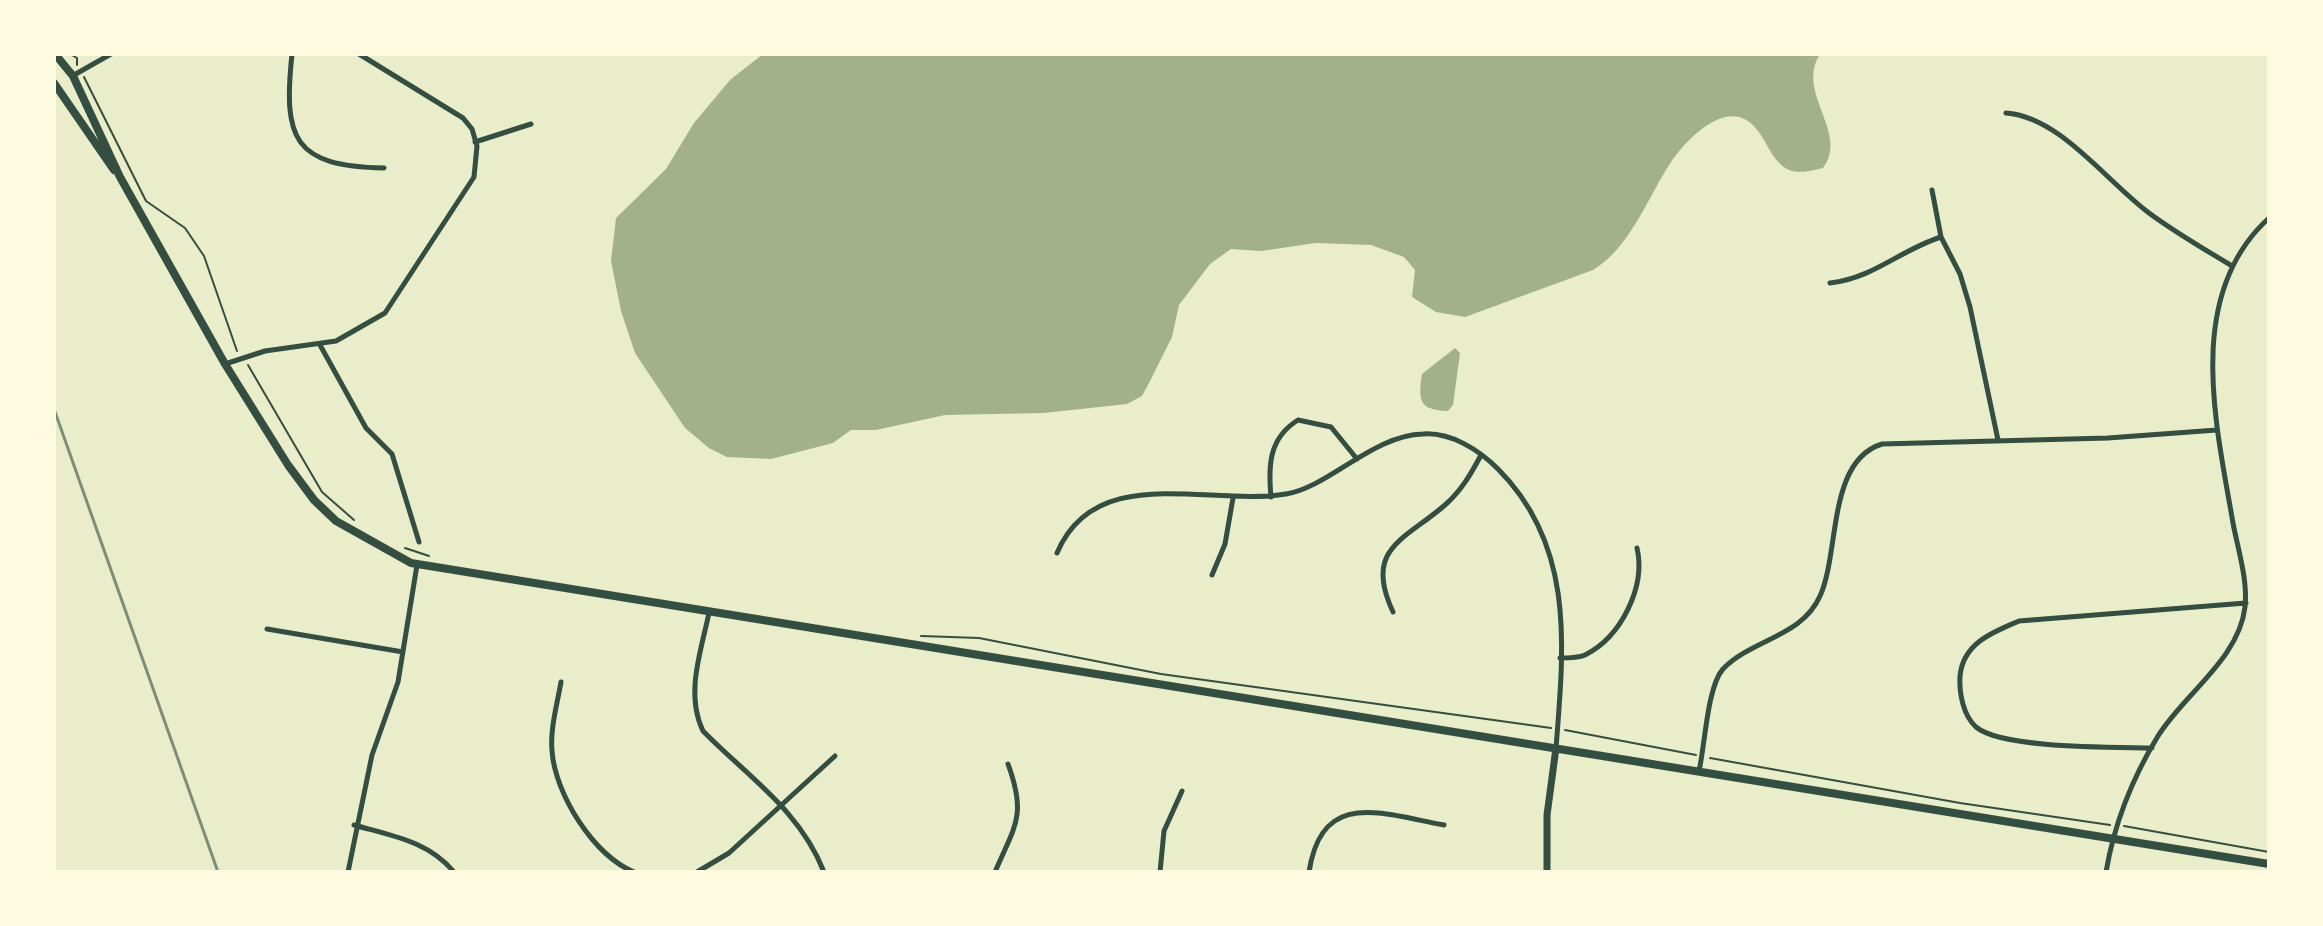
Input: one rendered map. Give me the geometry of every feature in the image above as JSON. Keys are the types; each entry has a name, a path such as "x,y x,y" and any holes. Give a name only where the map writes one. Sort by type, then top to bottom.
{"main road":[{"path":"55,54 76,73 120,177"},
{"path":"54,83 120,177 225,364 314,500 336,521 417,565 2269,864"}],"street":[{"path":"76,73 111,54"},
{"path":"292,54 288,104 292,126 300,143 314,156 327,162 347,167 384,168"},
{"path":"225,364 265,351 320,345 363,329 385,313 474,177 478,161 472,129 453,110 359,54"},
{"path":"2006,113 2025,114 2059,131 2077,152 2149,213 2232,266"},
{"path":"475,142 531,124"},
{"path":"1932,190 1941,237 1960,274 1970,307 1998,440"},
{"path":"2106,872 2117,825 2152,748 2232,644 2243,622 2246,603 2217,430 2212,347 2232,266 2253,232 2269,218"},
{"path":"1830,283 1857,280 1916,245 1941,237"},
{"path":"320,345 366,428 392,454 419,542"},
{"path":"1271,497 1268,470 1277,438 1298,420 1331,427 1357,459"},
{"path":"1699,772 1713,697 1723,670 1796,626 1809,615 1821,595 1849,474 1867,449 1882,444 2108,438 2217,430"},
{"path":"1057,553 1066,533 1080,517 1128,496 1177,493 1233,498 1291,494 1402,437 1426,433 1464,443 1519,490 1539,523 1553,557 1560,658 1558,728 1547,815 1547,872"},
{"path":"1393,612 1381,574 1387,553 1394,542 1428,519 1464,486 1481,455"},
{"path":"1212,575 1225,544 1233,498"},
{"path":"1560,658 1583,657 1605,640 1630,606 1640,564 1637,548"},
{"path":"348,872 354,825 372,755 398,682 417,565"},
{"path":"2152,748 2034,743 1976,727 1965,710 1960,690 1961,670 1971,648 1987,634 2019,621 2246,603"},
{"path":"709,613 695,684 696,716 703,731 782,804 805,834 824,872"},
{"path":"267,629 403,652"},
{"path":"561,682 552,735 554,765 559,779 593,842 606,857 634,872"},
{"path":"697,872 729,853 835,756"},
{"path":"995,872 1019,812 1020,798 1008,764"},
{"path":"1160,872 1164,831 1182,791"},
{"path":"1309,872 1314,843 1320,832 1342,815 1370,812 1444,825"},
{"path":"354,825 428,848 454,872"}],"path":[{"path":"70,54 77,58 76,73 94,92 115,143 146,201 185,228 204,256 234,348 245,358 322,492 365,527"},
{"path":"400,547 440,559"},
{"path":"908,635 979,638 1161,674 1558,728 1960,803 2117,825 2269,852"}],"shaded area":[{"path":"763,54 1820,54 1814,69 1814,83 1827,127 1830,155 1823,168 1792,171 1778,161 1747,120 1735,116 1711,123 1688,141 1671,162 1628,235 1606,260 1593,270 1465,317 1436,312 1412,297 1415,270 1404,257 1371,245 1316,243 1261,251 1231,249 1210,264 1179,305 1172,337 1150,381 1142,396 1127,404 1044,413 945,415 876,430 851,430 833,443 771,459 727,457 709,448 685,428 635,353 621,311 611,261 616,218 666,169 694,123 730,80"},
{"path":"1455,348 1460,353 1453,405 1448,411 1431,409 1421,397 1422,374"}],"railway":[{"path":"54,409 218,872"}]}
